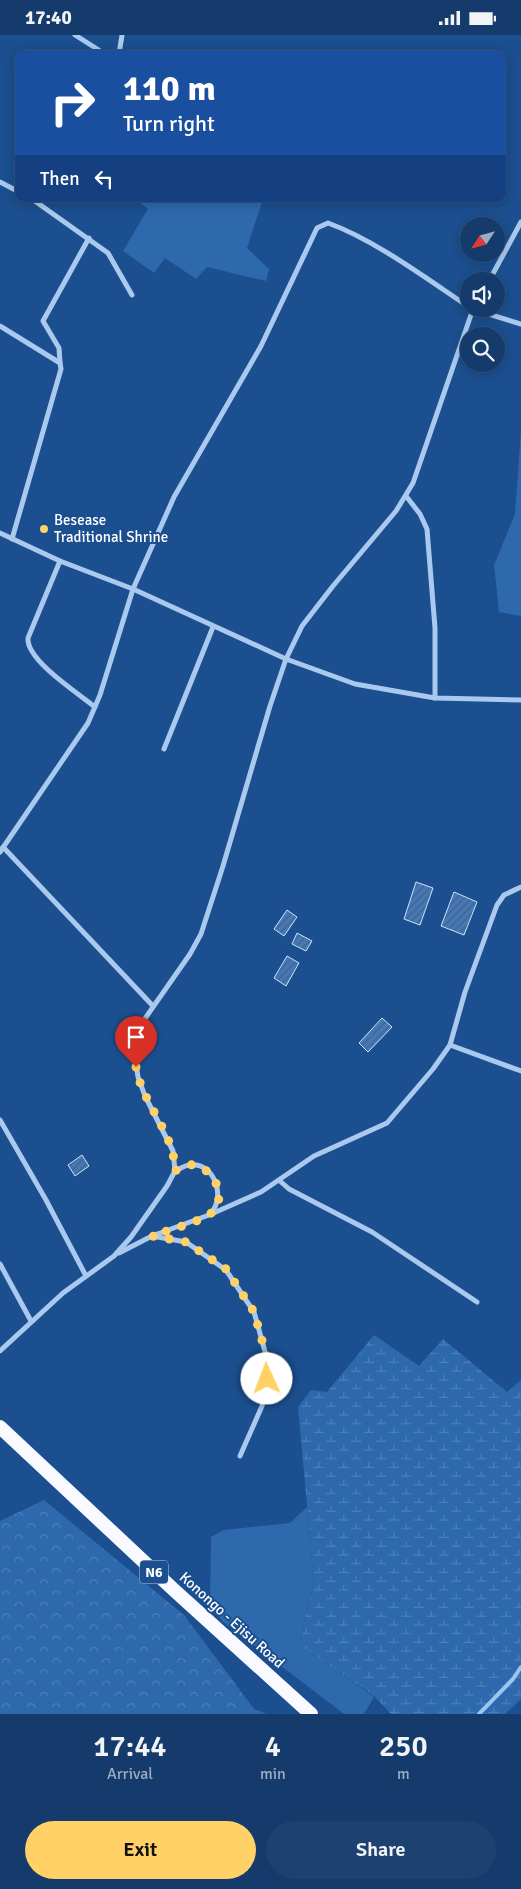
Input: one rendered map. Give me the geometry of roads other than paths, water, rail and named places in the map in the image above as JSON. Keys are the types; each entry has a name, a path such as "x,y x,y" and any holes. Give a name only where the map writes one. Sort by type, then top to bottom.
{"highway":[{"name":"Konongo - Ejisu Road","path":"0,1427 311,1714"}],"street":[{"path":"75,35 99,50"},
{"path":"120,50 122,35"},
{"path":"0,182 15,190"},
{"path":"44,202 108,253 132,295"},
{"path":"493,272 521,222"},
{"path":"153,1006 2,849 88,723 95,707 133,589 174,497 261,346 317,229 328,223 339,227 400,261 460,300"},
{"path":"12,539 61,375 59,348 44,321 89,238"},
{"path":"114,1256 131,1237 167,1186 175,1171 173,1151 145,1096 138,1077 134,1057 144,1020 190,954 204,927 270,706 286,659 302,625 406,496 424,457 469,317"},
{"path":"500,317 521,324"},
{"path":"0,327 60,363"},
{"path":"406,496 420,513 427,529 435,628 435,698"},
{"path":"0,533 60,561 133,589 286,659 355,684 435,698 521,700"},
{"path":"60,561 28,638 28,645 32,653 54,675 95,707"},
{"path":"164,749 213,627"},
{"path":"0,1351 31,1321 86,1276 114,1256 152,1236 209,1215 280,1181 314,1156 387,1123 433,1069 450,1045 465,992 497,905 504,895 521,887"},
{"path":"450,1045 521,1071"},
{"path":"0,1119 86,1276"},
{"path":"175,1171 191,1164 203,1167 212,1177 218,1187 219,1196 217,1206 209,1215"},
{"path":"280,1181 289,1189 372,1232 477,1302"},
{"path":"152,1236 186,1242 226,1269 254,1312 269,1365 262,1406 240,1456"},
{"path":"0,1263 31,1321"}],"waterway":[{"path":"479,1714 513,1679 521,1667"}],"place":[{"name":"Besease Traditional Shrine","path":"44,529"}]}
